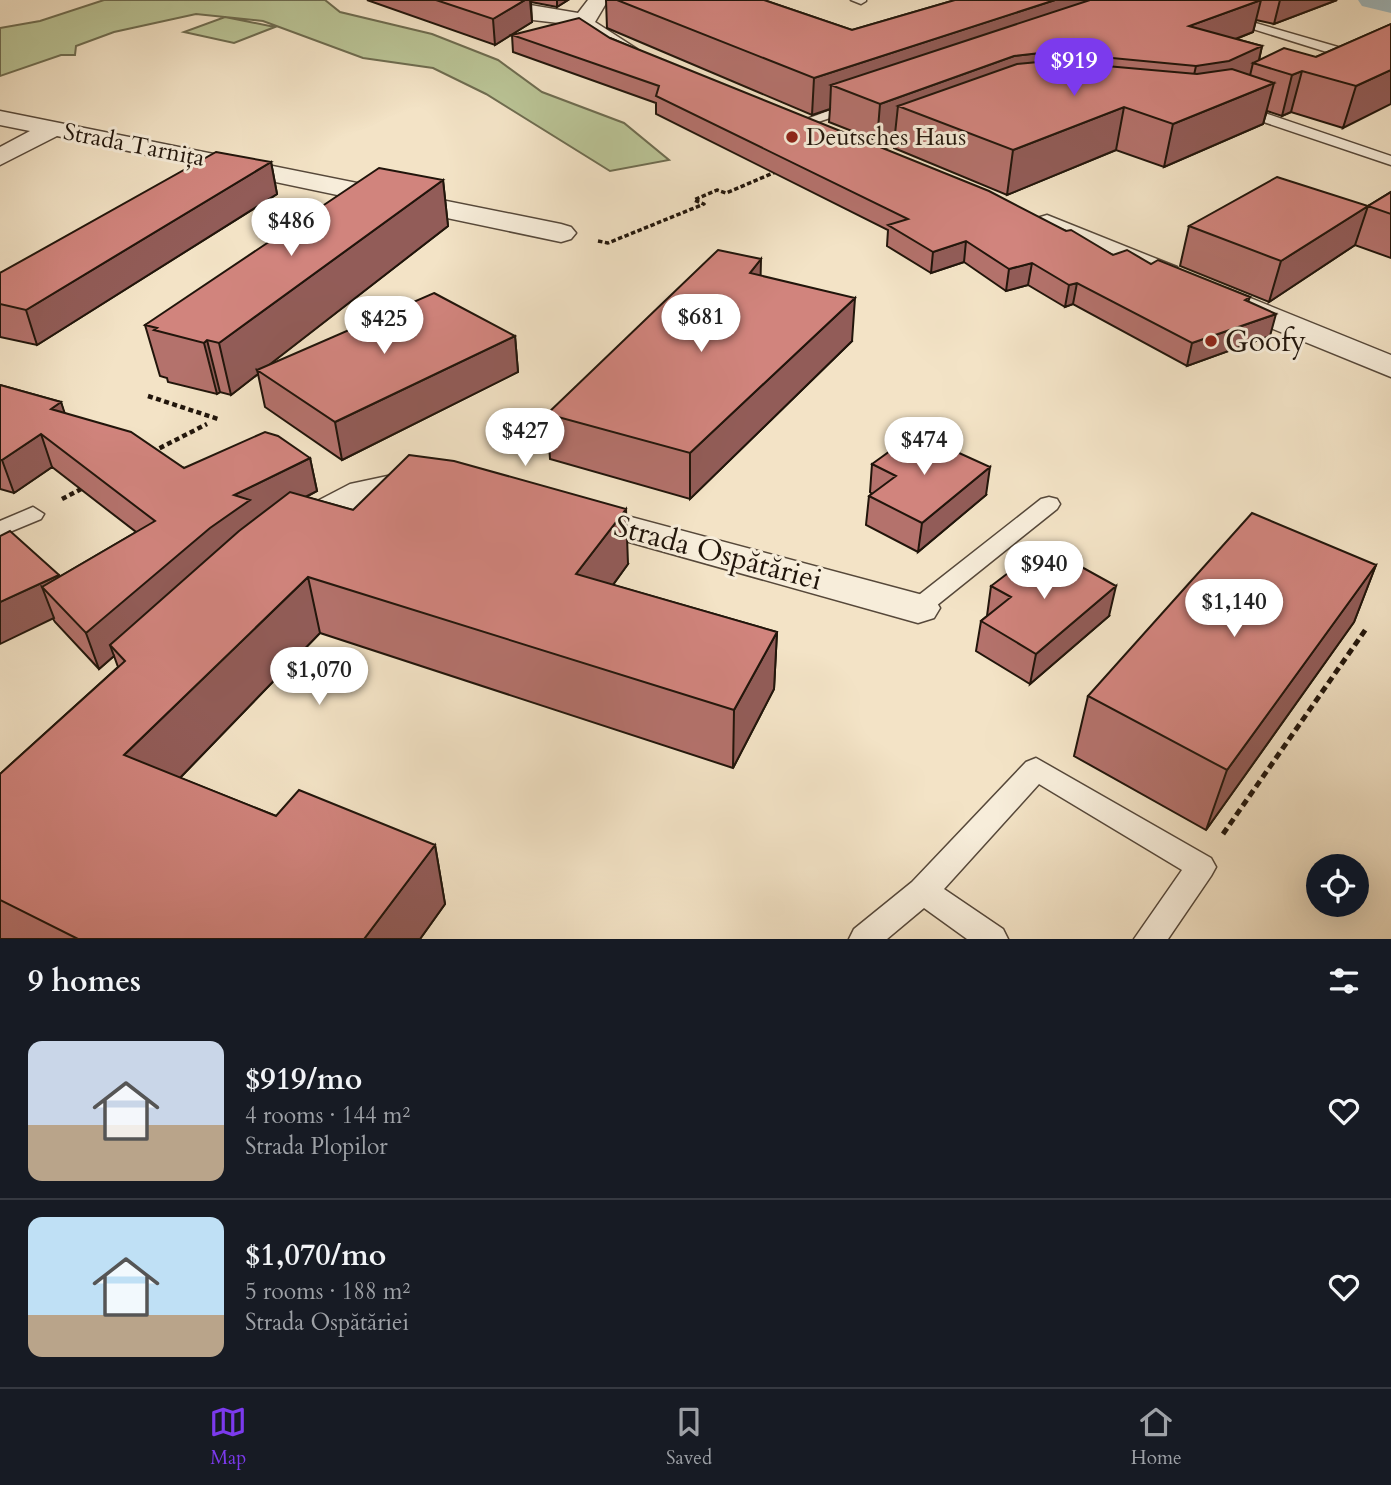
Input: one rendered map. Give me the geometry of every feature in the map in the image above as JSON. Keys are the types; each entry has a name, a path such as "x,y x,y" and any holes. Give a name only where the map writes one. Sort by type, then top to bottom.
{"street":[{"path":"475,0 533,14 591,10 590,30 654,62"},
{"path":"0,118 54,128"},
{"path":"792,119 906,166"},
{"name":"Strada Tarnița","path":"0,158 54,128 561,233"},
{"path":"1021,213 1391,367"},
{"path":"265,552 294,530 364,492 419,479 460,485"},
{"name":"Strada Ospătăriei","path":"541,505 918,608"}],"lane":[{"path":"1213,14 1339,48 1315,60"},
{"path":"1230,100 1391,161"},
{"path":"792,119 867,101"},
{"path":"850,142 932,126"},
{"path":"918,608 1049,504"},
{"path":"0,529 33,514"},
{"path":"865,939 923,891 1036,769 1201,867 1150,939"},
{"path":"923,891 992,939"}],"path":[{"path":"608,243 704,204 694,200 717,190 726,193 850,142"},
{"path":"148,396 218,419"},
{"path":"149,454 207,424"},
{"path":"33,514 91,484"},
{"path":"1201,867 1367,629"}],"green space":[{"path":"104,0 325,0 340,12 432,34 498,60 542,92 624,123 669,160 610,171 486,94 433,68 363,58 263,21 196,14 114,32 76,46 75,55 61,55 0,76 0,28 40,21"},
{"path":"225,17 275,27 234,43 184,32"}],"building":[{"path":"436,0 525,0 493,19"},
{"path":"617,0 764,0 852,30 955,0 1055,0 814,78"},
{"path":"1090,0 1261,0 1189,26 1262,46 1229,61 1196,66 1049,52 1014,56 880,104 831,85"},
{"path":"579,18 610,38 989,191 1066,231 1071,230 1113,255 1127,250 1151,264 1158,260 1250,297 1245,300 1276,314 1192,343 1077,283 1069,285 1032,263 1009,269 966,241 933,252 888,225 908,219 656,96 659,86 512,35"},
{"path":"1391,24 1391,70 1356,86 1302,71 1292,75 1253,63 1284,48 1316,57"},
{"path":"1049,61 1197,74 1232,69 1274,83 1173,124 1124,107 1013,150 898,106 1017,64"},
{"path":"216,152 271,162 26,310 0,304 0,273"},
{"path":"379,168 443,180 219,343 207,340 204,343 154,330 157,328 145,325"},
{"path":"1277,177 1368,206 1281,261 1189,226"},
{"path":"1391,192 1391,214 1368,206"},
{"path":"718,250 761,259 750,273 855,298 690,453 547,414"},
{"path":"434,293 515,336 335,422 257,370"},
{"path":"0,385 61,402 51,409 131,432 184,468 265,432 278,436 310,458 234,495 250,500 210,528 86,633 42,587 155,521 41,434 0,460"},
{"path":"915,433 990,467 922,523 869,496 896,476 872,464"},
{"path":"409,455 454,461 626,509 576,574 777,632 734,710 308,577 124,755 276,816 299,790 435,845 364,939 78,939 0,900 0,774 125,661 110,645 239,531 290,492 353,510"},
{"path":"1252,513 1376,565 1227,770 1088,696"},
{"path":"10,531 59,575 0,602 0,536"},
{"path":"1033,554 1059,568 1069,560 1116,586 1036,654 981,621 1011,597 991,586"}],"waterway":[{"path":"1372,0 1391,5"}],"place":[{"name":"Deutsches Haus","path":"792,137"},
{"name":"Goofy","path":"1211,341"}]}
